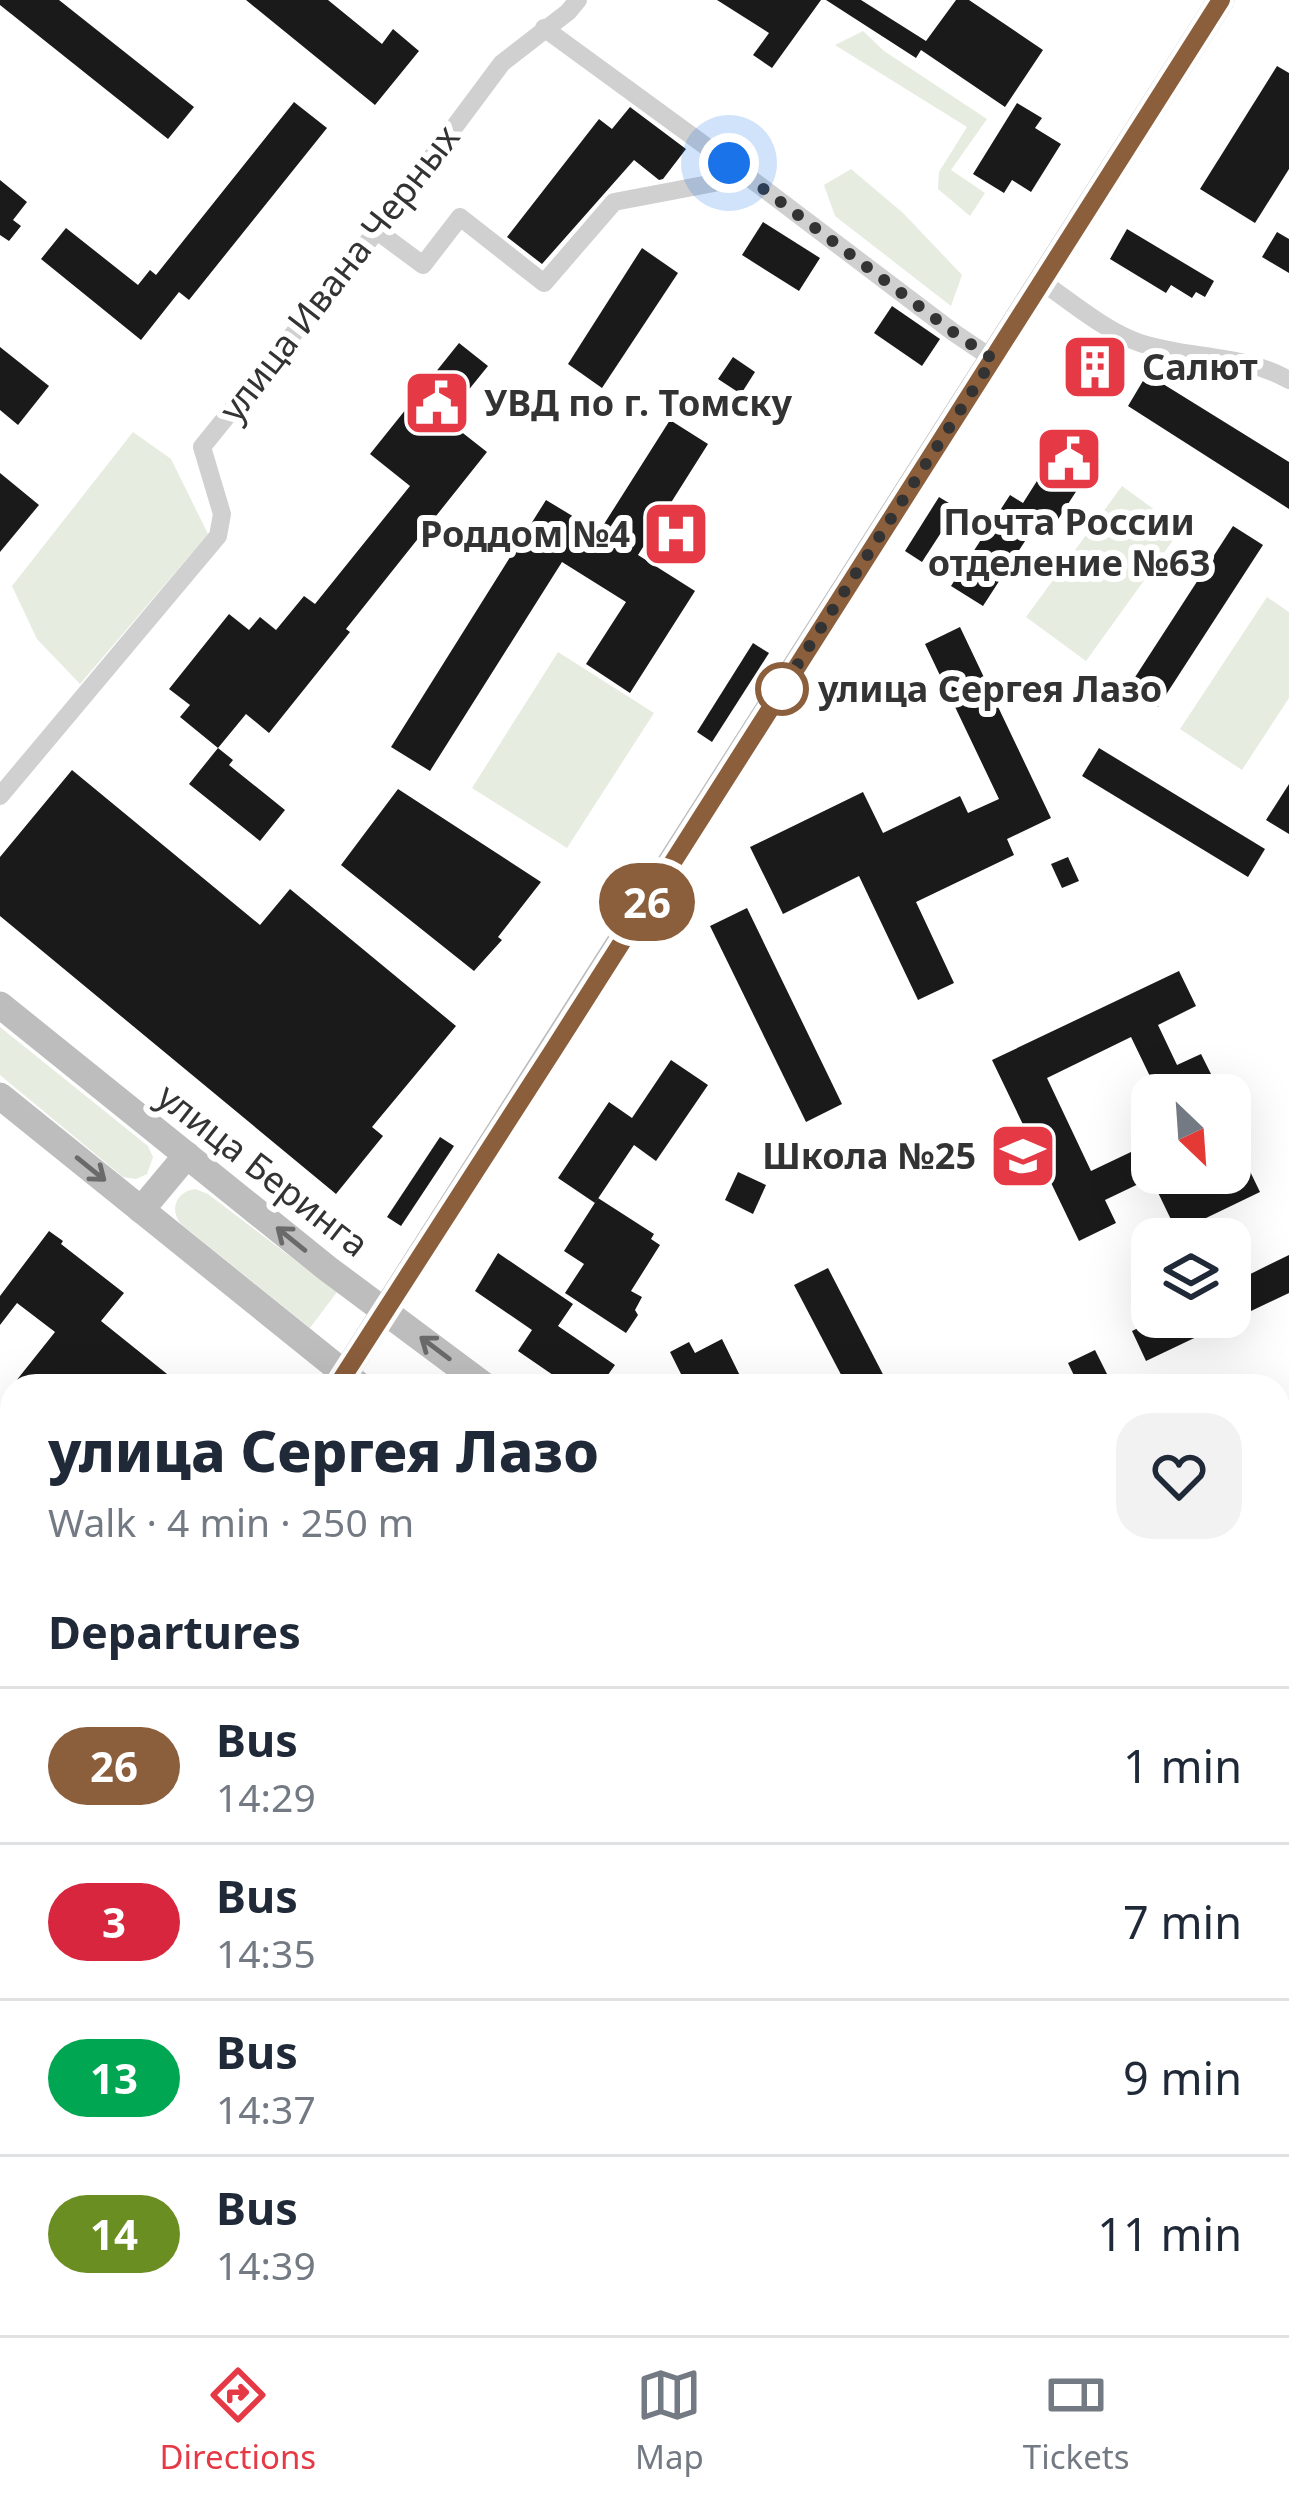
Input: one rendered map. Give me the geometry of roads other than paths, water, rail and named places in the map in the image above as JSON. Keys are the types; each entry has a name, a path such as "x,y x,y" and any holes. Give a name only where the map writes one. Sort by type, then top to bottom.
{"street":[{"name":"улица Ивана Черных","path":"0,796 218,536 222,514 202,447 377,231 502,63 578,0"},
{"path":"351,1374 384,1310 1221,0"},
{"path":"544,28 993,359"},
{"path":"377,231 423,265 460,217 544,283 614,202 714,183 729,163"},
{"path":"1042,282 1138,342 1260,366 1289,380"},
{"name":"улица Беринга","path":"0,1005 328,1269 469,1374"},
{"path":"0,1096 337,1374"},
{"path":"141,1210 187,1155"}],"place":[{"name":"Салют","path":"1095,367"},
{"name":"УВД по г. Томску","path":"437,403"},
{"name":"Почта России отделение №63","path":"1069,459"},
{"name":"Роддом №4","path":"676,534"},
{"name":"улица Сергея Лазо","path":"782,689"},
{"name":"Школа №25","path":"1023,1156"}]}
